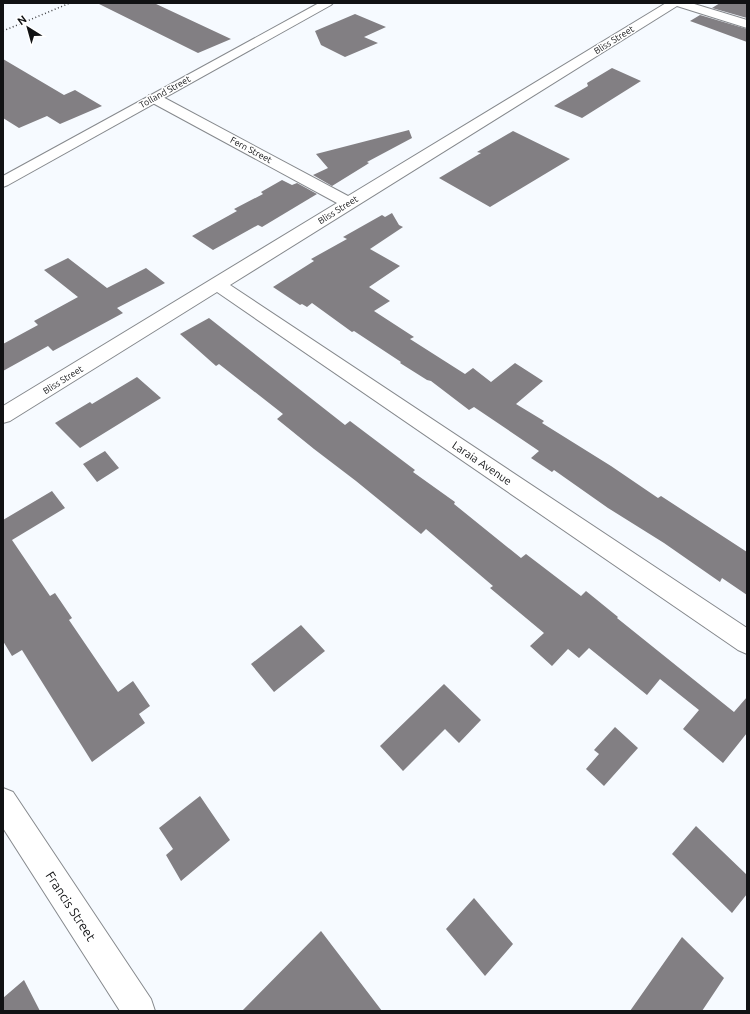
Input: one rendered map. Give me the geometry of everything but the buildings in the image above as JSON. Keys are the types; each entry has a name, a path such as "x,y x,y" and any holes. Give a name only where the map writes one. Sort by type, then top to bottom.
{"street":[{"name":"Tolland Street","path":"3,182 327,3"},
{"name":"Bliss Street","path":"3,416 674,3"},
{"path":"679,3 747,24"},
{"name":"Fern Street","path":"154,98 349,203"},
{"name":"Laraia Avenue","path":"218,285 747,642"},
{"name":"Francis Street","path":"3,802 139,1011"}],"railway":[{"path":"3,31 70,3"}]}
